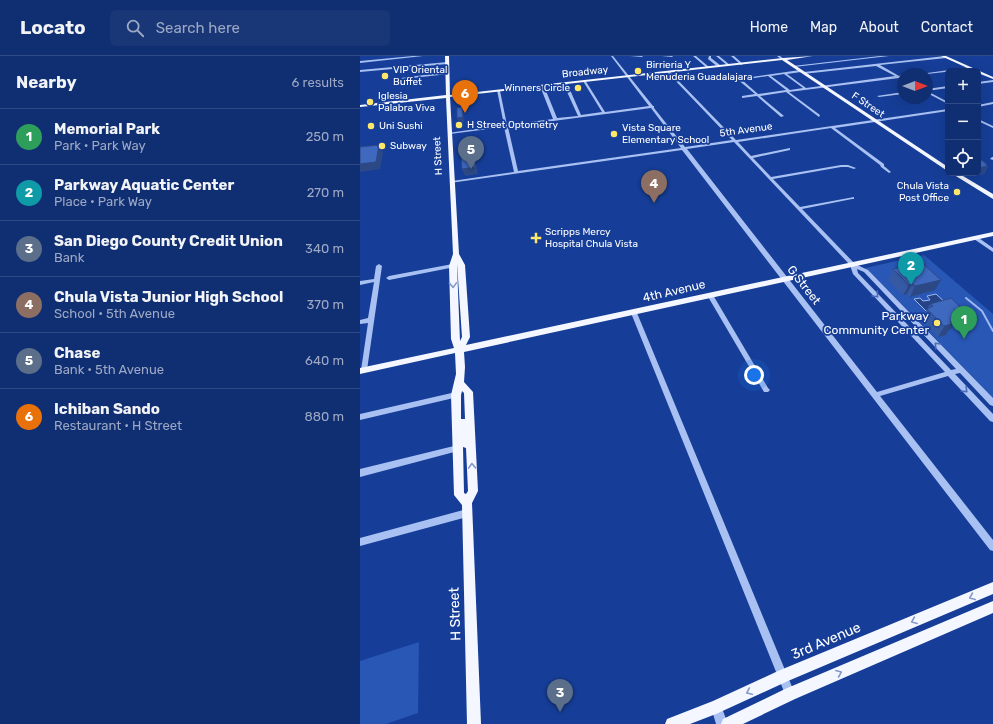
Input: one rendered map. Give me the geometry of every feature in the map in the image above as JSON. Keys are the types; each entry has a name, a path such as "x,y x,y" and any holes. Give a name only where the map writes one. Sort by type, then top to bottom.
{"main road":[{"name":"H Street","path":"447,56 456,254 452,266 455,339 460,350 461,384 456,395 459,495 467,508"},
{"name":"Broadway","path":"360,106 448,95 498,91 811,56"},
{"path":"944,56 970,68"},
{"name":"F Street","path":"783,59 945,166"},
{"path":"981,73 993,80"},
{"path":"958,176 982,192 993,202"},
{"path":"982,192 993,197"},
{"name":"4th Avenue","path":"362,370 634,313 900,253 993,234"},
{"name":"H Street","path":"456,254 462,265 466,337 460,350"},
{"name":"H Street","path":"461,384 468,392 473,491 467,508 474,724"},
{"path":"457,411 463,414 464,443 471,445"},
{"name":"3rd Avenue","path":"672,724 716,707 783,676 993,588"},
{"path":"728,724 790,694 993,607"}],"street":[{"path":"360,62 422,56"},
{"name":"G Street","path":"612,56 652,107 682,149 993,547"},
{"path":"631,56 642,56"},
{"path":"663,56 672,56"},
{"path":"696,56 709,67"},
{"path":"710,56 709,58 719,66"},
{"path":"717,56 729,65"},
{"path":"732,56 742,64"},
{"name":"F Street","path":"778,56 783,59"},
{"path":"860,56 897,75"},
{"path":"794,66 888,56"},
{"path":"782,116 739,80 740,78 877,65 944,56"},
{"path":"360,72 447,63"},
{"path":"933,73 945,71"},
{"path":"669,72 853,264 866,271 993,403"},
{"path":"403,78 448,73"},
{"path":"784,73 806,89"},
{"path":"768,75 819,116"},
{"path":"743,97 897,78"},
{"path":"981,82 993,80"},
{"path":"585,81 604,113"},
{"path":"565,83 580,116"},
{"path":"542,86 555,119"},
{"path":"933,90 945,88"},
{"path":"498,91 516,173"},
{"path":"879,96 897,94"},
{"path":"933,94 945,101"},
{"path":"981,106 993,104"},
{"path":"450,133 652,107"},
{"name":"5th Avenue","path":"452,182 945,110"},
{"path":"981,121 993,127"},
{"path":"832,127 883,165 882,166 889,172"},
{"path":"750,157 789,149"},
{"path":"770,178 841,166 854,168"},
{"path":"800,208 852,198"},
{"path":"976,238 993,250"},
{"path":"853,264 855,273 993,419"},
{"path":"389,278 462,265"},
{"path":"362,370 379,266"},
{"path":"360,283 377,280"},
{"path":"710,295 766,390"},
{"path":"893,313 904,311"},
{"path":"634,313 790,694"},
{"path":"360,322 371,320"},
{"path":"875,395 961,370"},
{"path":"360,417 456,395"},
{"path":"360,473 458,448"},
{"path":"360,542 467,508"},
{"path":"716,707 722,724"}],"shaded area":[{"path":"924,255 993,314 993,398 912,314 865,268"},
{"path":"936,294 948,305 926,311 914,299 920,298 923,301 930,300 927,296"},
{"path":"419,642 418,713 386,724 360,724 360,661"}],"building":[{"path":"462,107 463,117 457,118 457,108"},
{"path":"379,145 376,162 360,164 360,147"},
{"path":"474,156 476,167 462,169 461,157"},
{"path":"981,160 987,164 985,164 988,166 981,167"},
{"path":"921,262 941,280 915,286 912,284 909,285 893,269"},
{"path":"951,298 961,308 954,310 960,315 954,317 957,320 950,322 952,324 944,326 927,309 933,306 930,304"}],"waterway":[{"path":"966,298 982,311 993,331"}],"place":[{"name":"Birrieria Y Menuderia Guadalajara","path":"638,71"},
{"name":"VIP Oriental Buffet","path":"385,76"},
{"name":"Winners Circle","path":"578,88"},
{"name":"Iglesia Palabra Viva","path":"370,102"},
{"name":"Ichiban Sando","path":"465,113"},
{"name":"H Street Optometry","path":"459,125"},
{"name":"Uni Sushi","path":"371,126"},
{"name":"Vista Square Elementary School","path":"614,134"},
{"name":"Subway","path":"382,146"},
{"name":"Chase","path":"471,169"},
{"name":"Chula Vista Post Office","path":"957,192"},
{"name":"Chula Vista Junior High School","path":"654,203"},
{"name":"Scripps Mercy Hospital Chula Vista","path":"536,238"},
{"name":"Parkway Aquatic Center","path":"911,285"},
{"name":"Parkway Community Center","path":"937,323"},
{"name":"Memorial Park","path":"964,339"},
{"name":"San Diego County Credit Union","path":"560,712"}]}
